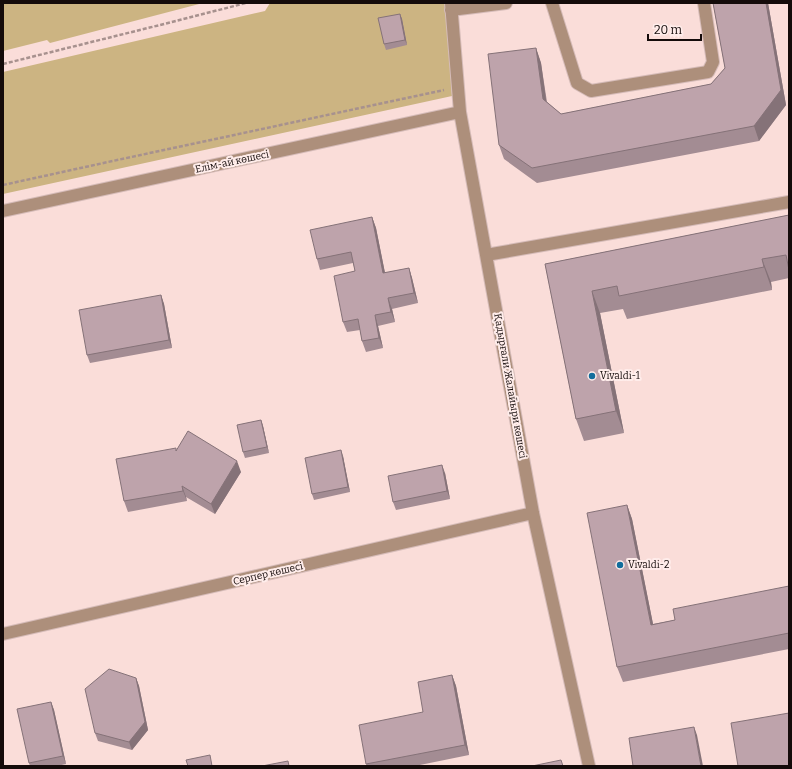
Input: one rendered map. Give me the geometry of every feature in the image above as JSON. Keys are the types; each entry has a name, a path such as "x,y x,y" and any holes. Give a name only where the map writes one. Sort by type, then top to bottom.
{"street":[{"path":"451,7 506,3"},
{"path":"552,3 577,83 590,91 708,72 713,62 704,3"},
{"name":"Қадырғали Жалайыри көшесі","path":"451,7 460,112 533,513 589,766"},
{"name":"Елім-ай көшесі","path":"3,212 460,112"},
{"path":"486,255 789,202"},
{"name":"Серпер көшесі","path":"3,634 533,513"}],"path":[{"path":"3,64 246,3"},
{"path":"3,185 444,90"}],"shaded area":[{"path":"3,3 203,3 50,43 47,40 3,51"},
{"path":"270,3 446,3 452,96 3,194 3,72 265,11"}],"building":[{"path":"713,3 766,3 781,90 754,126 532,168 499,145 488,54 536,48 543,99 561,114 711,84 725,68"},
{"path":"400,14 405,40 384,44 378,18"},
{"path":"789,215 789,270 786,255 762,259 764,267 619,296 617,286 592,291 616,411 576,419 545,264"},
{"path":"372,217 383,273 409,268 414,293 388,298 391,312 375,315 379,338 362,341 358,319 343,322 334,276 355,271 351,252 317,259 310,230"},
{"path":"161,295 169,340 87,355 79,310"},
{"path":"261,420 267,447 243,452 237,425"},
{"path":"188,431 237,461 211,504 182,486 183,491 124,501 116,459 176,448 176,451"},
{"path":"341,450 348,487 312,494 305,458"},
{"path":"442,465 447,491 393,502 388,476"},
{"name":"Vivaldi-2","path":"627,505 651,625 675,620 673,609 789,586 789,633 617,667 587,513"},
{"path":"109,669 136,678 145,722 129,742 95,733 85,689"},
{"path":"452,675 465,745 366,764 359,725 423,712 418,682"},
{"path":"51,702 63,756 29,763 17,709"},
{"path":"789,713 789,766 738,766 731,723"},
{"path":"694,727 701,766 633,766 629,738"},
{"path":"210,755 212,766 188,766 186,760"},
{"path":"561,760 563,766 532,766"},
{"path":"288,761 289,766 262,766"}],"place":[{"name":"Vivaldi-1","path":"592,376"},
{"name":"Vivaldi-2","path":"620,565"}]}
